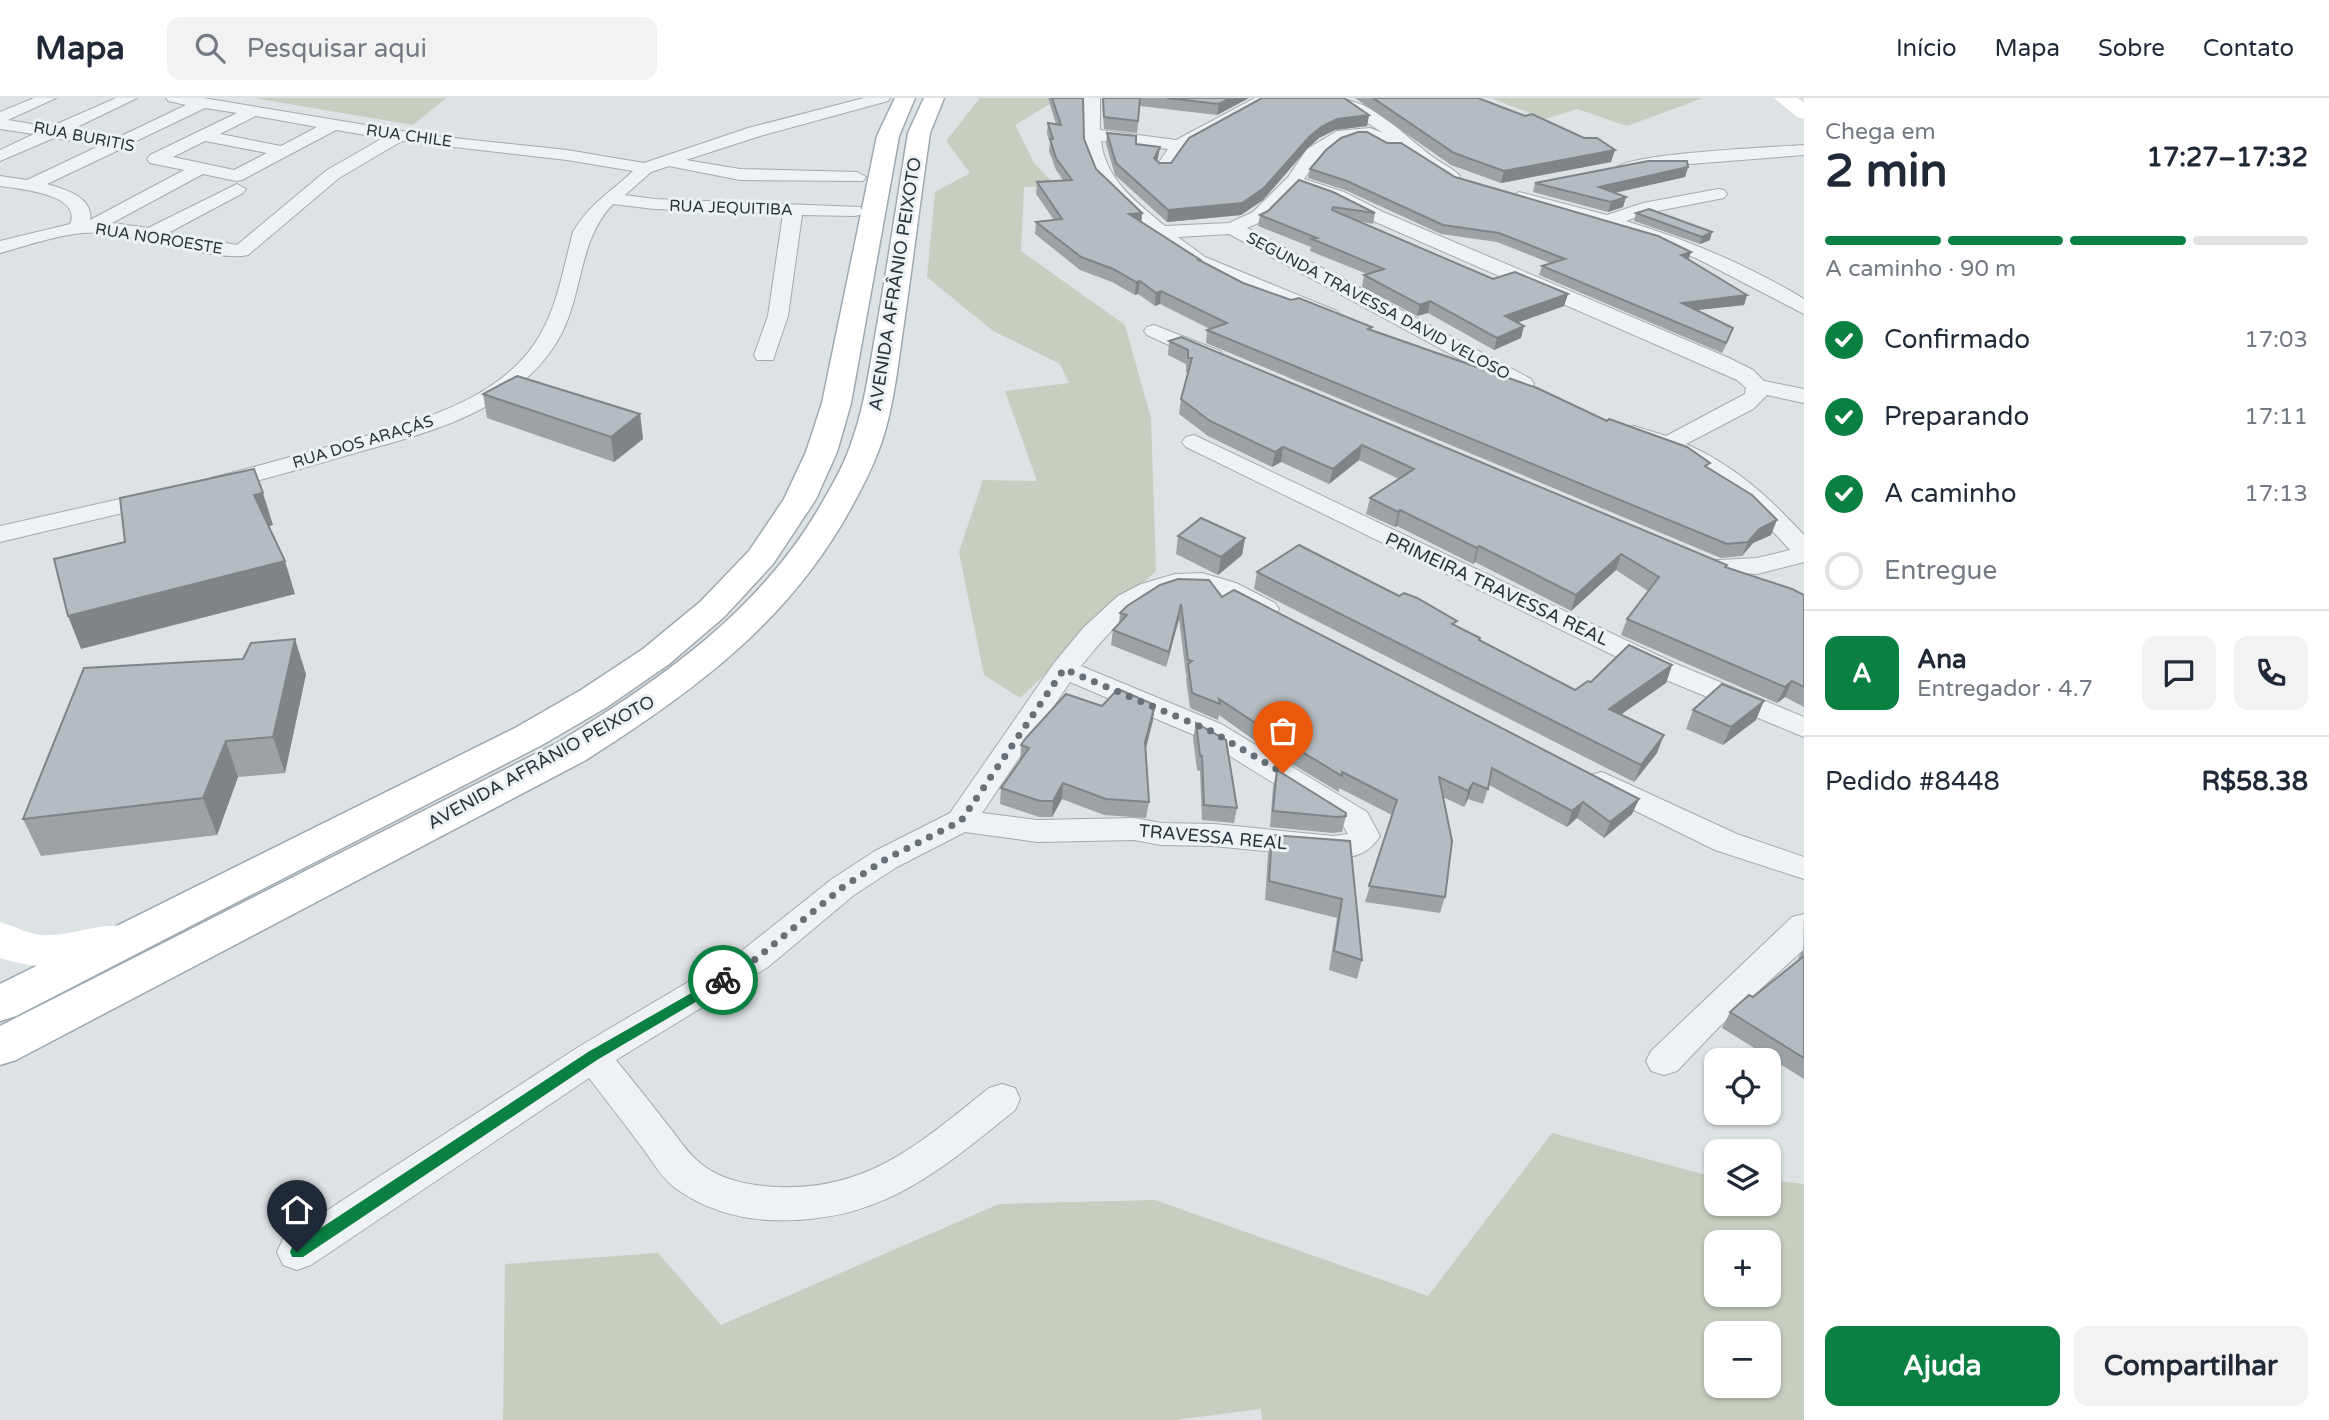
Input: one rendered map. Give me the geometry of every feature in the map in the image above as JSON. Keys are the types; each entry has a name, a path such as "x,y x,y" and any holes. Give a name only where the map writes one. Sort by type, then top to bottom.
{"main road":[{"name":"AVENIDA AFRÂNIO PEIXOTO","path":"0,1004 533,733 651,659 705,615 746,576 776,538 801,498 833,425 888,136 905,98"},
{"name":"AVENIDA AFRÂNIO PEIXOTO","path":"0,1047 488,795 574,747 667,691 738,634 778,592 813,548 837,509 858,466 879,397 919,133 934,98"},
{"path":"1784,98 1804,113"},
{"path":"0,937 12,947 42,953 78,949 132,937"}],"street":[{"path":"0,118 48,98"},
{"path":"0,156 129,98"},
{"name":"RUA CHILE","path":"174,98 400,135 567,155 645,168"},
{"name":"RUA DOS ARAÇÁS","path":"0,534 194,489 403,432 445,416 504,386 529,367 553,331 567,292 582,232 588,221 609,198 636,179 645,168 754,132 882,98"},
{"path":"1092,98 1093,135 1098,167 1107,179 1163,232 1198,261 1351,323"},
{"path":"1164,168 1179,145 1267,98"},
{"path":"1338,98 1387,127 1439,170"},
{"path":"29,186 203,103"},
{"path":"162,156 252,112"},
{"name":"RUA BURITIS","path":"0,124 118,143 236,182"},
{"path":"150,235 282,151 333,125"},
{"path":"1163,232 1232,228 1259,216 1294,181 1313,153 1343,135 1354,132 1377,136 1415,160 1469,183"},
{"name":"RUA NOROESTE","path":"84,228 150,235 209,248 241,251 333,174 400,135"},
{"path":"1093,135 1179,145"},
{"path":"203,136 282,151"},
{"path":"1603,172 1660,162 1804,150"},
{"path":"671,161 709,173 857,177"},
{"path":"1,246 84,228 200,169"},
{"path":"0,181 57,193 74,200 81,209 84,228"},
{"path":"1294,181 1338,196 1377,216 1721,363 1757,386 1804,396"},
{"path":"1537,184 1498,191 1609,221 1745,274 1804,308"},
{"path":"1609,221 1643,208 1718,194"},
{"name":"RUA JEQUITIBA","path":"609,198 654,204 762,207 793,211 854,211"},
{"path":"765,355 778,316 793,211"},
{"name":"SEGUNDA TRAVESSA DAVID VELOSO","path":"1232,228 1523,384"},
{"path":"1154,331 1230,364"},
{"path":"1403,343 1546,394"},
{"path":"1657,441 1745,404 1758,392 1757,386"},
{"path":"1618,426 1701,458 1739,481 1804,552 1757,566 1710,566"},
{"name":"PRIMEIRA TRAVESSA REAL","path":"1194,442 1479,582 1664,669 1804,728"},
{"path":"1686,556 1769,587"},
{"path":"297,1252 593,1056 708,990 757,958 843,887 886,859 961,821 1064,669 1094,633 1127,602 1150,590 1175,582 1202,581 1227,589 1297,625"},
{"name":"TRAVESSA REAL","path":"961,821 1037,831 1134,830 1161,834 1214,835 1333,848 1350,848 1364,836 1356,820 1234,743 1178,716 1064,669"},
{"path":"1582,772 1751,854 1804,868"},
{"path":"1664,1061 1706,1018 1791,942 1804,926"},
{"path":"593,1056 676,1165 695,1181 721,1194 751,1202 787,1206 851,1198 881,1186 921,1161 1002,1099"}],"green space":[{"path":"254,98 446,98 413,125"},
{"path":"980,98 1056,100 1015,125 1034,163 1056,186 1024,187 1021,251 1125,325 1151,418 1156,571 1020,698 984,675 959,552 983,480 1037,481 1005,391 1069,383 1060,364 993,331 927,277 935,192 970,173 946,141"},
{"path":"1491,98 1703,98 1627,126 1577,109 1545,119"},
{"path":"1552,1133 1704,1174 1704,1216 1781,1216 1781,1181 1804,1184 1804,1420 1262,1420 1261,1409 1175,1420 503,1420 505,1264 658,1253 721,1325 999,1204 1155,1200 1428,1296"}],"building":[{"path":"1052,98 1083,98 1084,139 1096,169 1142,213 1129,214 1197,259 1243,283 1291,300 1299,298 1372,327 1368,329 1537,388 1607,421 1609,419 1687,447 1710,463 1705,466 1752,495 1777,520 1759,529 1748,542 1727,544 1207,330 1227,323 1161,291 1156,293 1140,281 1136,282 1113,269 1081,257 1036,222 1062,219 1037,182 1072,180 1056,158 1050,139 1053,139 1048,123 1061,125"},
{"path":"1103,98 1140,98 1138,121 1104,117"},
{"path":"1167,98 1230,98 1219,104"},
{"path":"1262,98 1344,98 1369,115 1337,119 1321,127 1264,188 1242,203 1168,210 1116,163 1107,133 1136,136 1136,144 1160,147 1154,158 1159,163 1171,163 1189,138"},
{"path":"1373,98 1478,98 1525,116 1532,114 1584,138 1597,138 1615,150 1504,171 1454,153"},
{"path":"1367,132 1387,143 1401,143 1455,177 1658,236 1691,252 1681,255 1747,295 1682,303 1733,328 1726,343 1542,266 1565,259 1499,233 1443,225 1347,181 1310,169 1326,150 1341,138"},
{"path":"1648,161 1687,161 1688,167 1599,187 1626,197 1611,202 1535,183"},
{"path":"1299,180 1333,192 1375,213 1333,207 1332,210 1493,279 1515,272 1568,294 1505,316 1524,326 1497,338 1430,301 1420,305 1364,275 1384,269 1260,215 1268,211"},
{"path":"1649,209 1712,232 1702,237 1636,213"},
{"path":"1181,337 1727,565 1725,567 1804,595 1804,687 1792,681 1785,687 1627,619 1659,577 1621,554 1576,595 1479,546 1477,548 1370,498 1414,469 1362,445 1333,469 1283,447 1275,452 1210,421 1181,399 1192,358 1188,358 1188,350 1169,341"},
{"path":"517,376 640,414 611,437 483,394"},
{"path":"254,469 263,493 254,495 285,561 68,616 54,559 125,542 120,498"},
{"path":"1201,518 1245,538 1221,557 1178,536"},
{"path":"1299,545 1399,596 1404,593 1417,598 1457,621 1452,624 1480,638 1479,640 1575,690 1588,681 1591,682 1629,645 1672,665 1609,709 1664,735 1641,765 1257,572"},
{"path":"1178,579 1209,580 1222,597 1234,590 1639,799 1610,822 1583,802 1572,811 1492,768 1488,789 1473,783 1468,791 1439,777 1452,841 1445,897 1369,886 1397,800 1342,772 1342,776 1219,699 1220,704 1192,693 1188,664 1192,661 1188,660 1181,604 1169,652 1113,630 1127,615 1120,613 1127,606 1160,585"},
{"path":"295,639 273,737 226,741 203,798 23,819 84,668 243,659 251,643"},
{"path":"1722,684 1764,701 1731,727 1693,710"},
{"path":"1118,689 1155,705 1145,742 1149,802 1106,799 1063,783 1053,801 1040,801 1001,788 1029,748 1021,745 1025,739 1066,694 1102,706"},
{"path":"1196,723 1226,740 1237,808 1204,805 1202,756"},
{"path":"1277,770 1346,813 1346,816 1273,811"},
{"path":"1272,835 1350,841 1362,960 1334,951 1342,899 1269,881"},
{"path":"1804,956 1804,1058 1730,1012"}],"way so far":[{"path":"723,980 757,958 843,887 886,859 961,821 1064,669 1211,731 1283,773"}],"route":[{"path":"297,1252 593,1056 723,980"}]}
